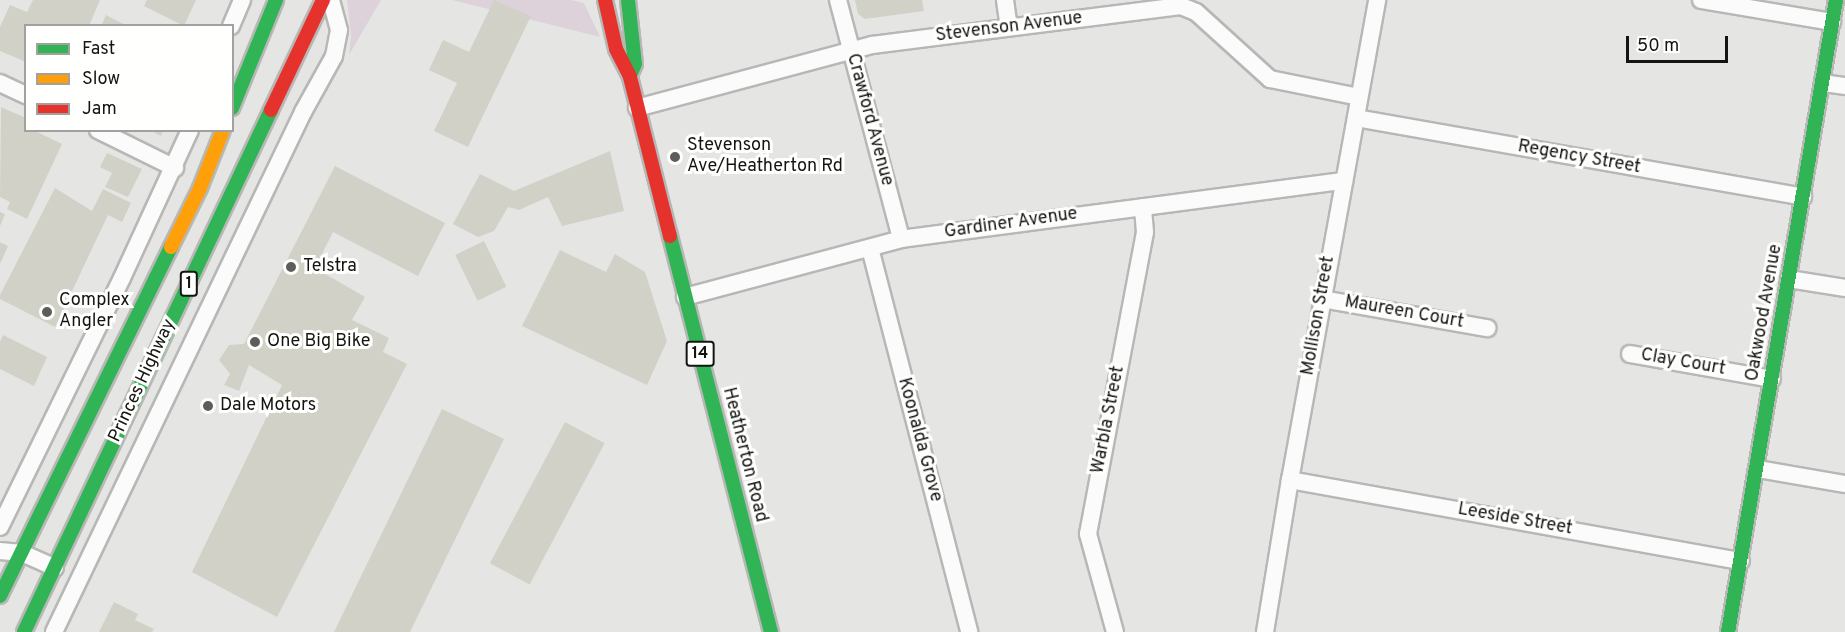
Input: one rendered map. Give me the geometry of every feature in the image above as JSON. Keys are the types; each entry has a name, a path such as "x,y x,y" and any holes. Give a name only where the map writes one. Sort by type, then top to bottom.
{"main road":[{"path":"234,103 276,0"},
{"name":"Princes Highway","path":"24,632 323,0"},
{"name":"Heatherton Road","path":"605,0 616,49 630,77 771,632"},
{"name":"Heatherton Road","path":"628,0 634,64 630,77"},
{"name":"Oakwood Avenue","path":"1728,632 1758,469 1836,0"},
{"name":"Princes Highway","path":"0,596 200,188 222,132"}],"street":[{"path":"232,24 242,0"},
{"name":"Princes Highway","path":"54,632 312,94 334,56 339,41 337,17 331,0"},
{"name":"Crawford Avenue","path":"838,0 901,239"},
{"path":"1005,0 1009,27"},
{"name":"Mollison Street","path":"1265,632 1322,298 1377,0"},
{"path":"1701,0 1832,22"},
{"name":"Stevenson Avenue","path":"638,108 872,45 1172,3 1196,12 1270,80 1359,97"},
{"path":"0,83 24,94"},
{"path":"1823,83 1845,86"},
{"name":"Regency Street","path":"1356,118 1803,197"},
{"path":"102,132 175,168"},
{"path":"0,527 175,168 189,132"},
{"name":"Gardiner Avenue","path":"685,297 901,239 1344,181"},
{"name":"Warbla Street","path":"1115,632 1088,534 1144,232 1143,207"},
{"name":"Koonalda Grove","path":"870,248 969,632"},
{"path":"1789,279 1845,288"},
{"name":"Maureen Court","path":"1322,298 1487,328"},
{"name":"Clay Court","path":"1630,354 1772,379"},
{"path":"1758,469 1845,484"},
{"name":"Leeside Street","path":"1290,480 1740,561"},
{"path":"0,551 22,553 55,568"}],"shaded area":[{"path":"347,0 381,0 349,55 351,36"},
{"path":"452,0 571,0 584,3 600,37"}],"building":[{"path":"33,0 100,0 90,24 24,24 24,61 0,51 0,27 10,5 27,12"},
{"path":"147,0 196,0 185,24 180,24 144,6"},
{"path":"494,0 531,16 468,147 434,131 457,83 429,70 443,40 469,52"},
{"path":"855,0 922,0 924,11 865,19 858,14"},
{"path":"106,15 123,24 102,24"},
{"path":"1,107 24,117 24,132 37,132 62,144 27,219 7,209 10,202 0,197"},
{"path":"610,151 624,211 562,226 548,197 519,210 508,207 494,231 478,237 453,224 480,174 514,191"},
{"path":"107,153 142,169 128,197 105,187 112,173 100,167"},
{"path":"335,166 445,223 418,276 333,232 315,268 365,297 352,320 389,338 383,352 407,364 277,617 192,572 282,385 249,365 239,391 224,385 230,374 219,360 229,345 244,344"},
{"path":"55,188 92,211 103,189 131,203 122,222 108,215 55,327 0,299 0,295"},
{"path":"0,212 5,214 0,226"},
{"path":"484,241 506,287 478,301 455,255"},
{"path":"0,242 8,246 0,264"},
{"path":"560,250 606,272 615,254 645,272 667,341 647,385 522,326"},
{"path":"3,335 47,357 34,386 0,369 0,342"},
{"path":"442,409 504,439 410,632 334,632"},
{"path":"565,422 605,443 530,584 490,563"},
{"path":"114,602 138,614 135,620 154,629 152,632 99,632"}],"traffic: fast":[{"path":"234,103 276,0"},
{"path":"628,0 635,64 631,73"},
{"path":"1728,632 1836,0"},
{"path":"24,632 271,110"},
{"path":"670,236 771,632"},
{"path":"0,596 171,247"}],"traffic: slow":[{"path":"171,247 200,188 222,132"}],"traffic: jam":[{"path":"271,110 323,0"},
{"path":"605,0 616,49 630,77 670,236"}],"place":[{"name":"Stevenson Ave/Heatherton Rd","path":"675,157"},
{"name":"Telstra","path":"291,267"},
{"name":"Complex Angler","path":"47,312"},
{"name":"One Big Bike","path":"255,342"},
{"name":"Dale Motors","path":"208,406"}]}
